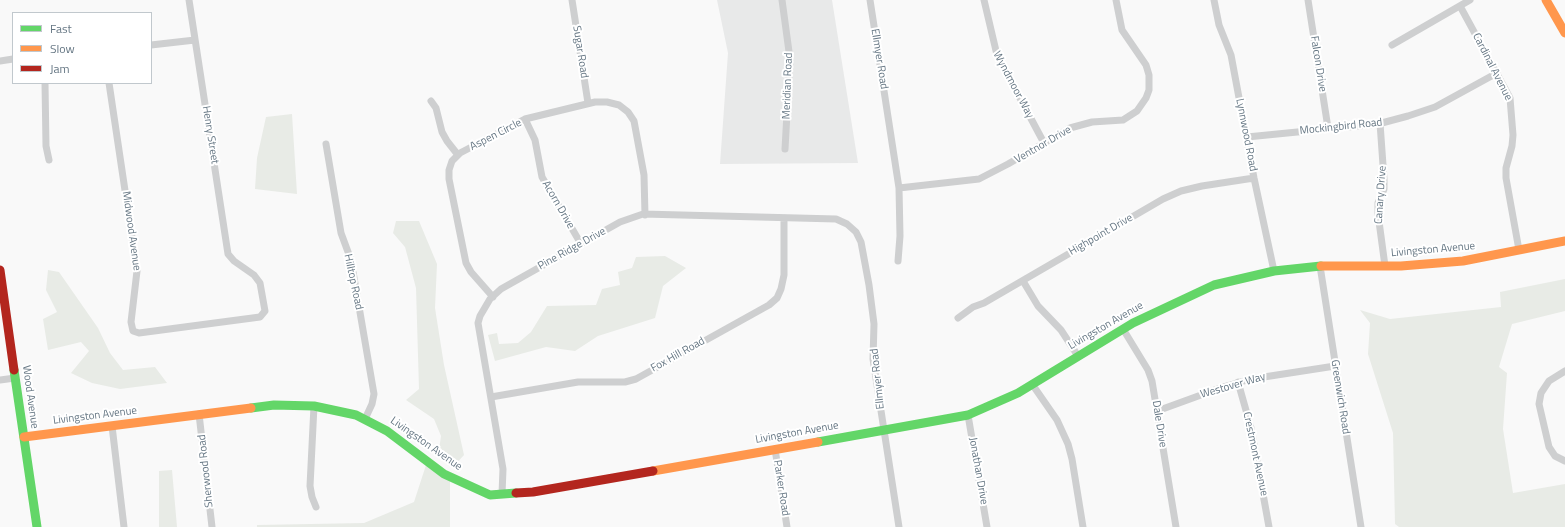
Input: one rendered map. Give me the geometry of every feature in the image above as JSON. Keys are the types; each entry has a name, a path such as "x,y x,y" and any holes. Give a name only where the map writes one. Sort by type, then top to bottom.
{"street":[{"name":"Henry Street","path":"189,0 227,246 230,258 240,264"},
{"name":"Sugar Road","path":"572,0 588,103"},
{"name":"Meridian Road","path":"782,0 790,59 785,149"},
{"name":"Ellmyer Road","path":"870,0 899,188 900,236 898,261"},
{"name":"Wyndmoor Way","path":"984,0 997,55 1044,143"},
{"name":"Ventnor Drive","path":"899,188 966,182 979,179 1077,125 1092,122 1123,120 1137,111 1146,98 1149,90 1149,75 1146,65 1122,30 1116,0"},
{"name":"Lynnwood Road","path":"1214,0 1219,25 1231,55 1254,178 1274,271"},
{"name":"Falcon Drive","path":"1308,0 1328,128"},
{"path":"1392,45 1470,0"},
{"path":"1546,0 1562,21 1565,33"},
{"name":"Cardinal Avenue","path":"1460,6 1510,98 1512,108 1512,146 1506,168 1506,178 1520,250"},
{"path":"152,45 195,40"},
{"path":"0,61 12,59"},
{"name":"Mockingbird Road","path":"1246,137 1380,123 1408,116 1434,107 1497,73"},
{"path":"45,84 46,146 49,160"},
{"name":"Midwood Avenue","path":"109,84 137,271 131,322 133,331 139,333 260,317 265,311 262,287 254,274 240,264"},
{"path":"431,101 436,108 442,132 458,156"},
{"name":"Aspen Circle","path":"493,297 471,272 466,262 449,179 449,170 452,161 458,156 525,119 588,103 607,102 619,105 628,112 634,121 644,175 645,215"},
{"name":"Acorn Drive","path":"525,119 537,147 542,177 581,244"},
{"name":"Canary Drive","path":"1380,123 1384,190 1378,203 1378,214 1385,266"},
{"name":"Hilltop Road","path":"326,144 340,233 351,260 374,394 372,404 365,419"},
{"name":"Highpoint Drive","path":"958,318 973,307 984,303 1023,281 1163,199 1181,191 1202,186 1254,178"},
{"name":"Pine Ridge Drive","path":"502,494 503,469 478,323 480,316 493,297 501,289 620,222 645,215 836,219 847,224 856,232"},
{"name":"Fox Hill Road","path":"491,397 578,382 611,383 630,380 769,305 777,298 781,289 784,275 784,218"},
{"name":"Ellmyer Road","path":"856,232 861,242 869,285 874,324 874,359 899,527"},
{"name":"Livingston Avenue","path":"24,437 274,405 314,406 341,411 365,419 387,431 444,474 481,492 502,494 533,492 968,415 998,403 1123,329 1161,309 1214,286 1274,271 1320,266 1385,266 1443,263 1565,241"},
{"name":"Greenwich Road","path":"1320,266 1361,527"},
{"name":"Wood Avenue","path":"0,270 37,527"},
{"path":"1023,281 1038,306 1045,315 1058,326 1078,356"},
{"name":"Dale Drive","path":"1123,329 1148,370 1158,412 1176,527"},
{"name":"Westover Way","path":"1158,412 1238,382 1275,374 1335,366"},
{"path":"1565,371 1549,381 1542,393 1539,404 1548,447 1555,456 1565,461"},
{"path":"0,380 15,378"},
{"name":"Crestmont Avenue","path":"1238,382 1251,428 1269,527"},
{"path":"1032,384 1057,420 1068,444 1072,459 1083,527"},
{"path":"314,406 310,486 316,506"},
{"name":"Sherwood Road","path":"199,414 212,527"},
{"name":"Jonathan Drive","path":"968,415 988,527"},
{"path":"112,426 124,527"},
{"name":"Parker Road","path":"775,449 788,527"}],"shaded area":[{"path":"717,0 832,0 858,163 720,164 728,53"},
{"path":"292,114 297,194 255,189 257,158 266,117"},
{"path":"396,221 419,221 437,264 435,308 444,365 464,455 453,467 438,457 441,436 434,419 406,400 419,389 416,288 405,247 393,233"},
{"path":"665,256 686,268 663,286 655,318 598,336 575,351 546,347 495,361 488,335 497,333 499,344 518,343 531,332 547,306 596,305 602,289 620,285 618,272 632,268 636,257"},
{"path":"48,270 59,272 98,328 110,353 123,370 155,367 167,383 120,389 92,383 71,373 89,351 81,342 48,350 43,319 57,312 46,290"},
{"path":"1565,279 1565,311 1512,324 1499,367 1507,373 1503,429 1513,493 1565,484 1565,527 1399,527 1395,524 1393,433 1368,354 1370,323 1360,310 1390,319 1501,307 1500,292"},
{"path":"427,462 450,477 450,527 257,527 257,525 364,523 414,502"},
{"path":"172,470 177,527 159,527 159,471"}],"traffic: fast":[{"path":"818,442 968,415 1018,393 1133,323 1214,285 1274,271 1321,266"},
{"path":"14,370 37,527"},
{"path":"251,408 274,405 314,406 356,415 387,431 444,474 490,495 516,493"}],"traffic: slow":[{"path":"1546,0 1565,33"},
{"path":"1321,266 1401,266 1463,261 1565,241"},
{"path":"24,437 251,408"},
{"path":"653,471 818,442"}],"traffic: jam":[{"path":"0,270 14,370"},
{"path":"516,493 533,492 653,471"}]}
